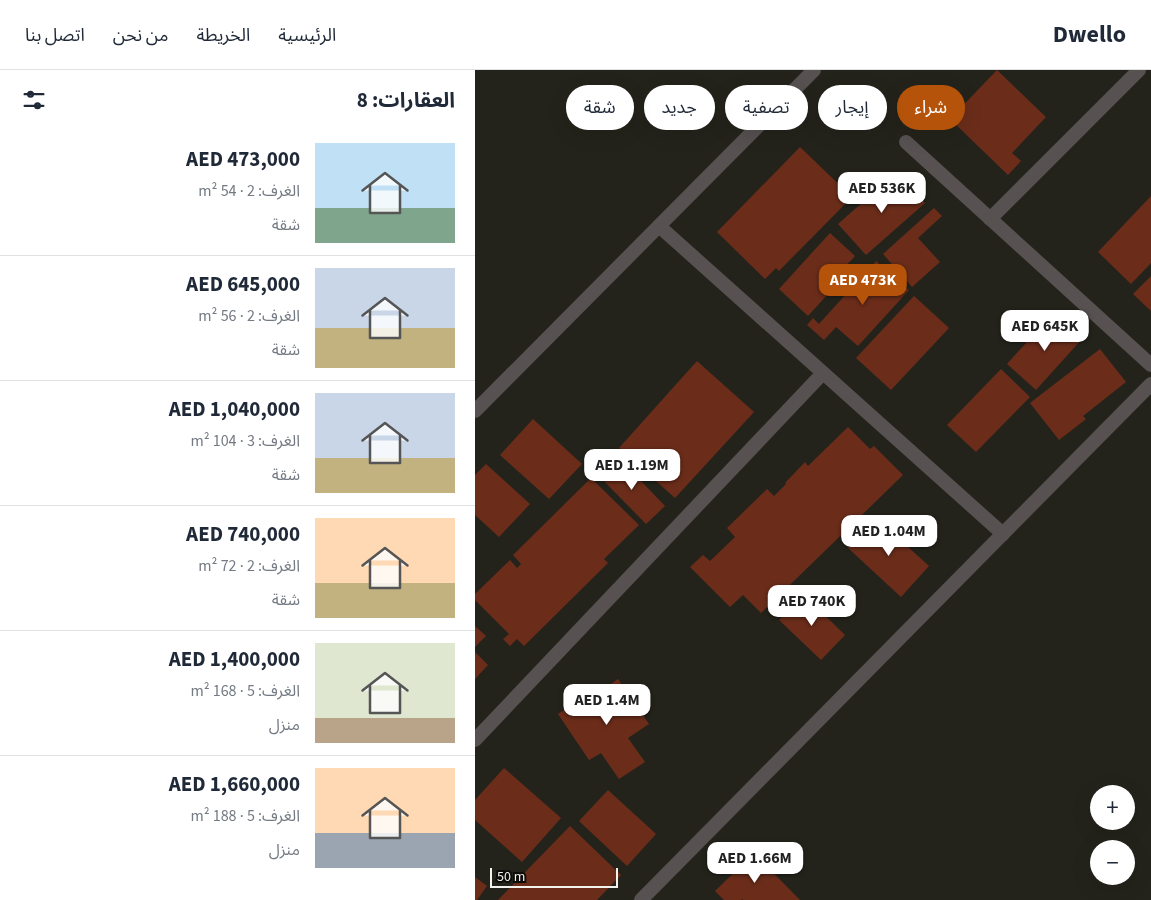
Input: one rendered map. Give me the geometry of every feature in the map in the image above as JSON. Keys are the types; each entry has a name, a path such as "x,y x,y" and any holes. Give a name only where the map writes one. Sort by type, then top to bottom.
{"street":[{"path":"475,411 814,70"},
{"path":"990,219 1139,70"},
{"path":"906,142 1151,365"},
{"path":"659,226 1003,534"},
{"path":"475,740 823,373"},
{"path":"641,900 1151,384"}],"building":[{"path":"997,70 1046,117 1012,153 1021,161 1008,175 961,130 965,130 965,103"},
{"path":"800,147 852,197 779,271 776,268 765,279 717,232"},
{"path":"897,172 925,203 866,255 838,224"},
{"path":"1151,196 1151,263 1131,284 1098,252"},
{"path":"934,208 942,216 918,238 940,262 912,287 883,254"},
{"path":"830,233 855,256 842,270 846,274 808,316 779,289"},
{"path":"876,261 909,290 858,346 836,327 824,340 807,325 813,318 819,324"},
{"path":"1151,276 1151,311 1133,294"},
{"path":"914,296 949,328 891,390 856,358"},
{"path":"1053,313 1082,339 1036,390 1007,364"},
{"path":"1100,349 1126,382 1083,416 1086,419 1059,440 1030,403"},
{"path":"697,361 754,412 675,498 619,448"},
{"path":"1001,369 1030,397 976,452 947,425"},
{"path":"533,419 582,464 549,499 500,455"},
{"path":"848,427 870,449 874,446 903,475 761,613 743,595 730,607 690,567 703,555 710,561 735,537 727,528 767,489 774,496 805,462 808,466"},
{"path":"618,457 665,506 646,524 599,476"},
{"path":"486,464 530,504 499,537 475,515 475,475"},
{"path":"591,478 639,525 604,559 608,563 524,646 517,639 510,646 503,639 509,634 475,600 475,594 510,560 517,568 521,564 513,555"},
{"path":"876,518 929,566 901,597 848,548"},
{"path":"803,594 845,635 821,660 779,620"},
{"path":"475,626 486,636 475,647"},
{"path":"475,652 488,665 475,679"},
{"path":"618,679 649,724 628,738 645,762 619,779 601,753 589,760 558,714 582,698 577,691 588,684 595,695"},
{"path":"504,768 561,818 522,862 475,820 475,800"},
{"path":"608,790 656,834 627,866 579,821"},
{"path":"570,826 621,875 597,900 498,900"},
{"path":"754,853 800,900 724,900 715,891"},
{"path":"475,877 487,886 477,900 475,900"}]}
